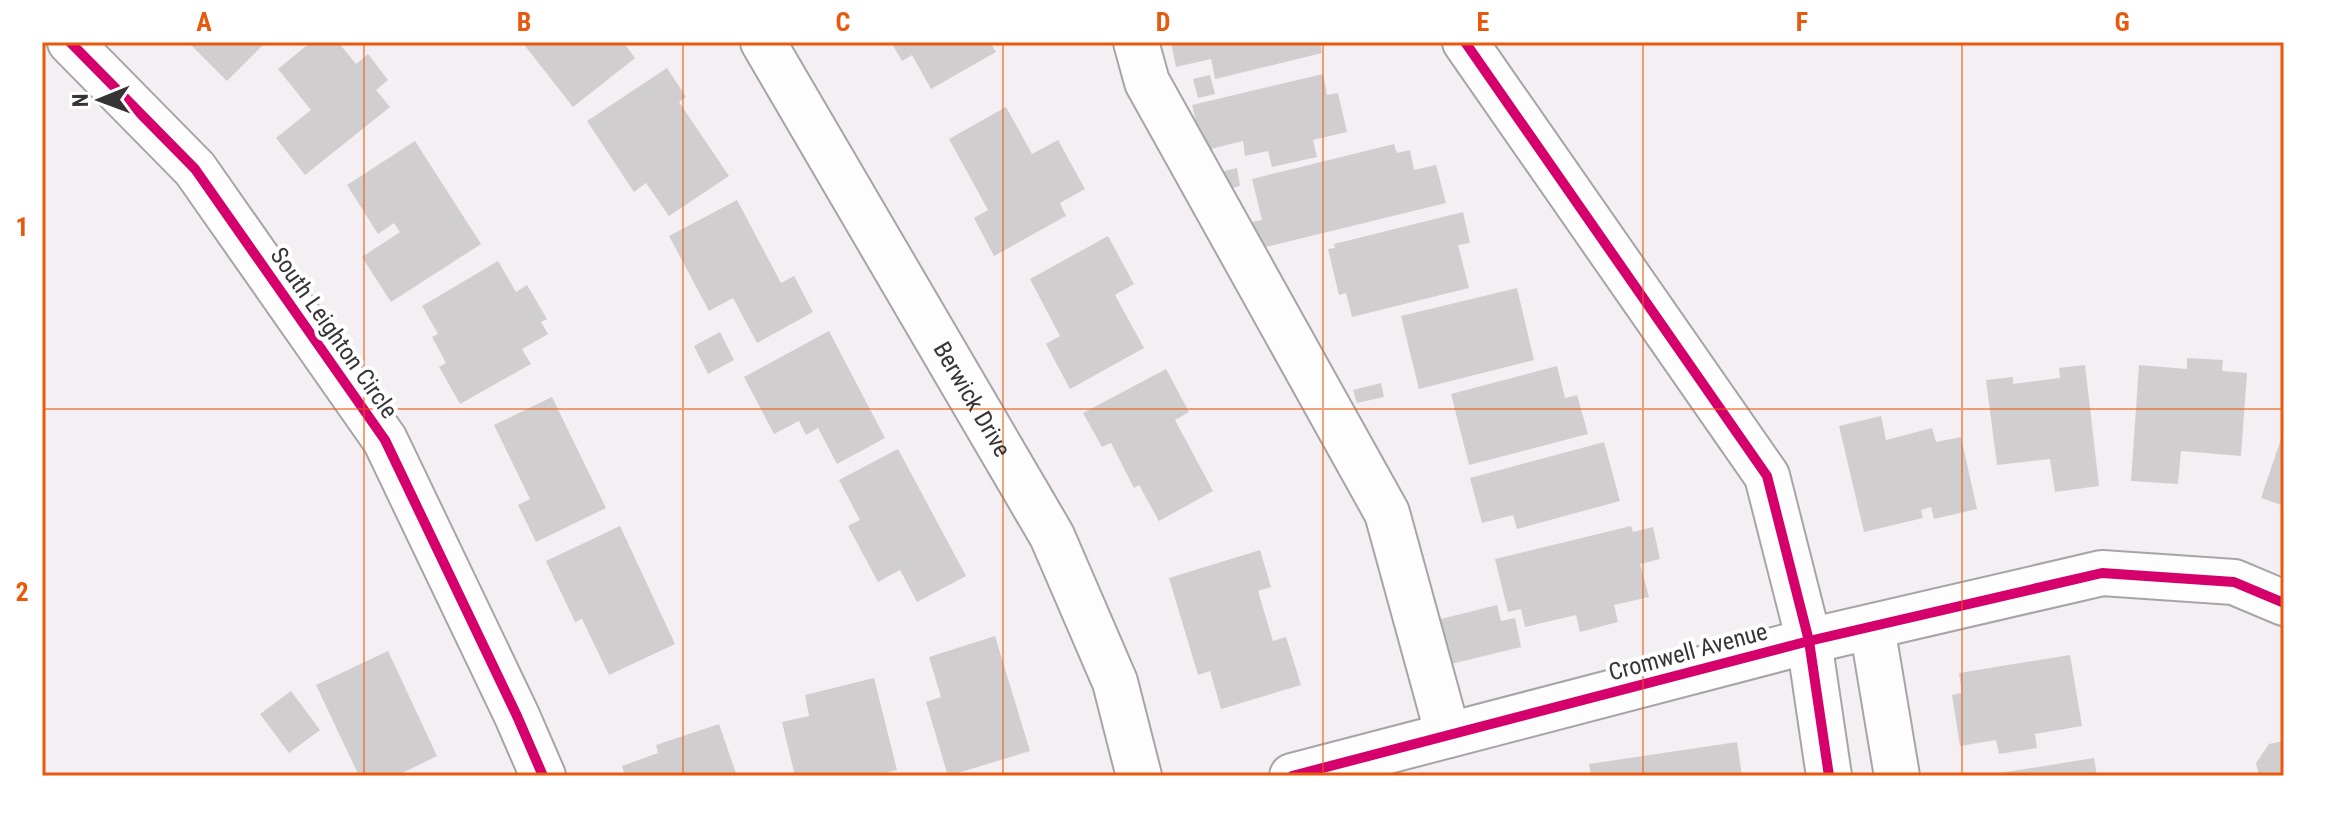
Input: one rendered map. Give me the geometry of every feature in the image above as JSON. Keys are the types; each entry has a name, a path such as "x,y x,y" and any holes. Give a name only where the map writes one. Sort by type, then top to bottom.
{"street":[{"name":"South Leighton Circle","path":"70,42 195,169 385,440 543,776"},
{"name":"Berwick Drive","path":"763,42 1052,536 1115,682 1139,776"},
{"path":"1136,42 1147,82 1387,513 1448,735"},
{"path":"1465,42 1767,476 1809,641 1829,776"},
{"name":"Cromwell Avenue","path":"1292,776 1809,641 2102,573 2234,582 2284,603"},
{"path":"1872,627 1897,776"}],"building":[{"path":"188,42 266,42 227,81"},
{"path":"311,42 338,42 356,64 368,54 388,80 376,90 390,107 305,175 276,138 311,110 278,69"},
{"path":"522,42 623,42 635,58 573,107"},
{"path":"891,42 990,42 996,52 931,89 912,55 902,61"},
{"path":"1171,42 1320,42 1322,53 1215,79 1211,59 1176,67"},
{"path":"667,68 686,97 679,102 729,176 669,216 646,183 634,192 587,121"},
{"path":"1323,74 1327,95 1338,93 1347,132 1313,140 1317,157 1272,167 1268,151 1245,156 1243,141 1203,151 1192,105"},
{"path":"1210,75 1215,94 1198,98 1193,79"},
{"path":"1006,107 1032,154 1058,140 1085,189 1060,203 1066,216 994,256 974,218 988,210 949,139"},
{"path":"415,141 481,244 391,302 362,257 400,232 394,223 378,234 347,185"},
{"path":"1394,144 1397,153 1410,150 1414,170 1436,165 1446,203 1258,249 1251,222 1262,220 1252,179"},
{"path":"1237,168 1240,186 1224,190 1220,172"},
{"path":"737,200 781,283 794,276 813,312 757,343 733,298 709,311 669,236"},
{"path":"1463,212 1470,243 1458,245 1469,288 1352,317 1346,293 1339,295 1328,249 1335,248 1334,244"},
{"path":"1108,236 1134,284 1115,295 1144,348 1070,389 1046,344 1060,336 1030,279"},
{"path":"498,261 516,292 527,285 547,319 541,322 548,334 522,349 531,364 460,404 439,367 446,363 432,337 438,334 422,306"},
{"path":"1517,288 1534,360 1419,389 1401,316"},
{"path":"829,331 885,438 837,464 818,428 806,435 799,421 774,434 744,377"},
{"path":"720,332 734,360 708,374 694,346"},
{"path":"2187,358 2223,360 2222,371 2247,373 2241,456 2181,451 2178,484 2131,481 2139,365 2187,369"},
{"path":"2085,365 2099,486 2055,492 2050,459 1997,465 1986,380 2013,377 2013,384 2060,378 2059,368"},
{"path":"1557,366 1565,398 1577,395 1588,434 1469,465 1451,394"},
{"path":"1166,369 1189,412 1175,420 1213,491 1159,521 1139,485 1134,488 1111,443 1102,447 1083,413"},
{"path":"1381,383 1384,397 1357,403 1353,390"},
{"path":"552,397 606,508 536,542 518,505 530,499 494,425"},
{"path":"1881,416 1886,440 1932,428 1936,442 1961,437 1977,509 1934,519 1931,507 1921,510 1923,518 1864,532 1839,426"},
{"path":"2284,433 2284,506 2261,498"},
{"path":"1604,442 1620,501 1517,529 1513,515 1482,523 1470,478"},
{"path":"898,449 966,576 917,602 900,570 878,582 848,526 860,520 839,480"},
{"path":"620,526 675,644 609,675 582,619 575,622 546,561"},
{"path":"1631,526 1633,532 1653,527 1660,559 1640,564 1649,597 1614,605 1618,622 1580,632 1576,615 1525,627 1521,609 1508,612 1495,559"},
{"path":"1260,550 1271,587 1258,591 1273,641 1286,637 1301,685 1221,709 1210,671 1198,675 1169,578"},
{"path":"1497,605 1501,621 1515,618 1521,647 1447,665 1437,620"},
{"path":"995,636 1030,751 948,776 926,702 941,697 929,657"},
{"path":"388,651 437,756 396,776 359,776 316,685"},
{"path":"2070,655 2082,726 2035,734 2037,748 1999,754 1996,740 1960,746 1952,695 1962,693 1959,673"},
{"path":"874,678 897,770 873,776 795,776 782,722 809,716 805,695"},
{"path":"291,691 320,730 289,753 260,714"},
{"path":"719,724 737,776 625,776 622,766 658,753 656,745"},
{"path":"2284,741 2284,776 2259,776 2256,763 2269,744"},
{"path":"1737,742 1742,776 1591,776 1589,764"},
{"path":"2094,758 2097,776 1994,774"}],"cycle path":[{"path":"70,42 195,169 385,440 543,776"},
{"path":"1465,42 1767,476 1809,641 1829,776"},
{"path":"1292,776 1809,641 2102,573 2234,582 2284,603"}]}
